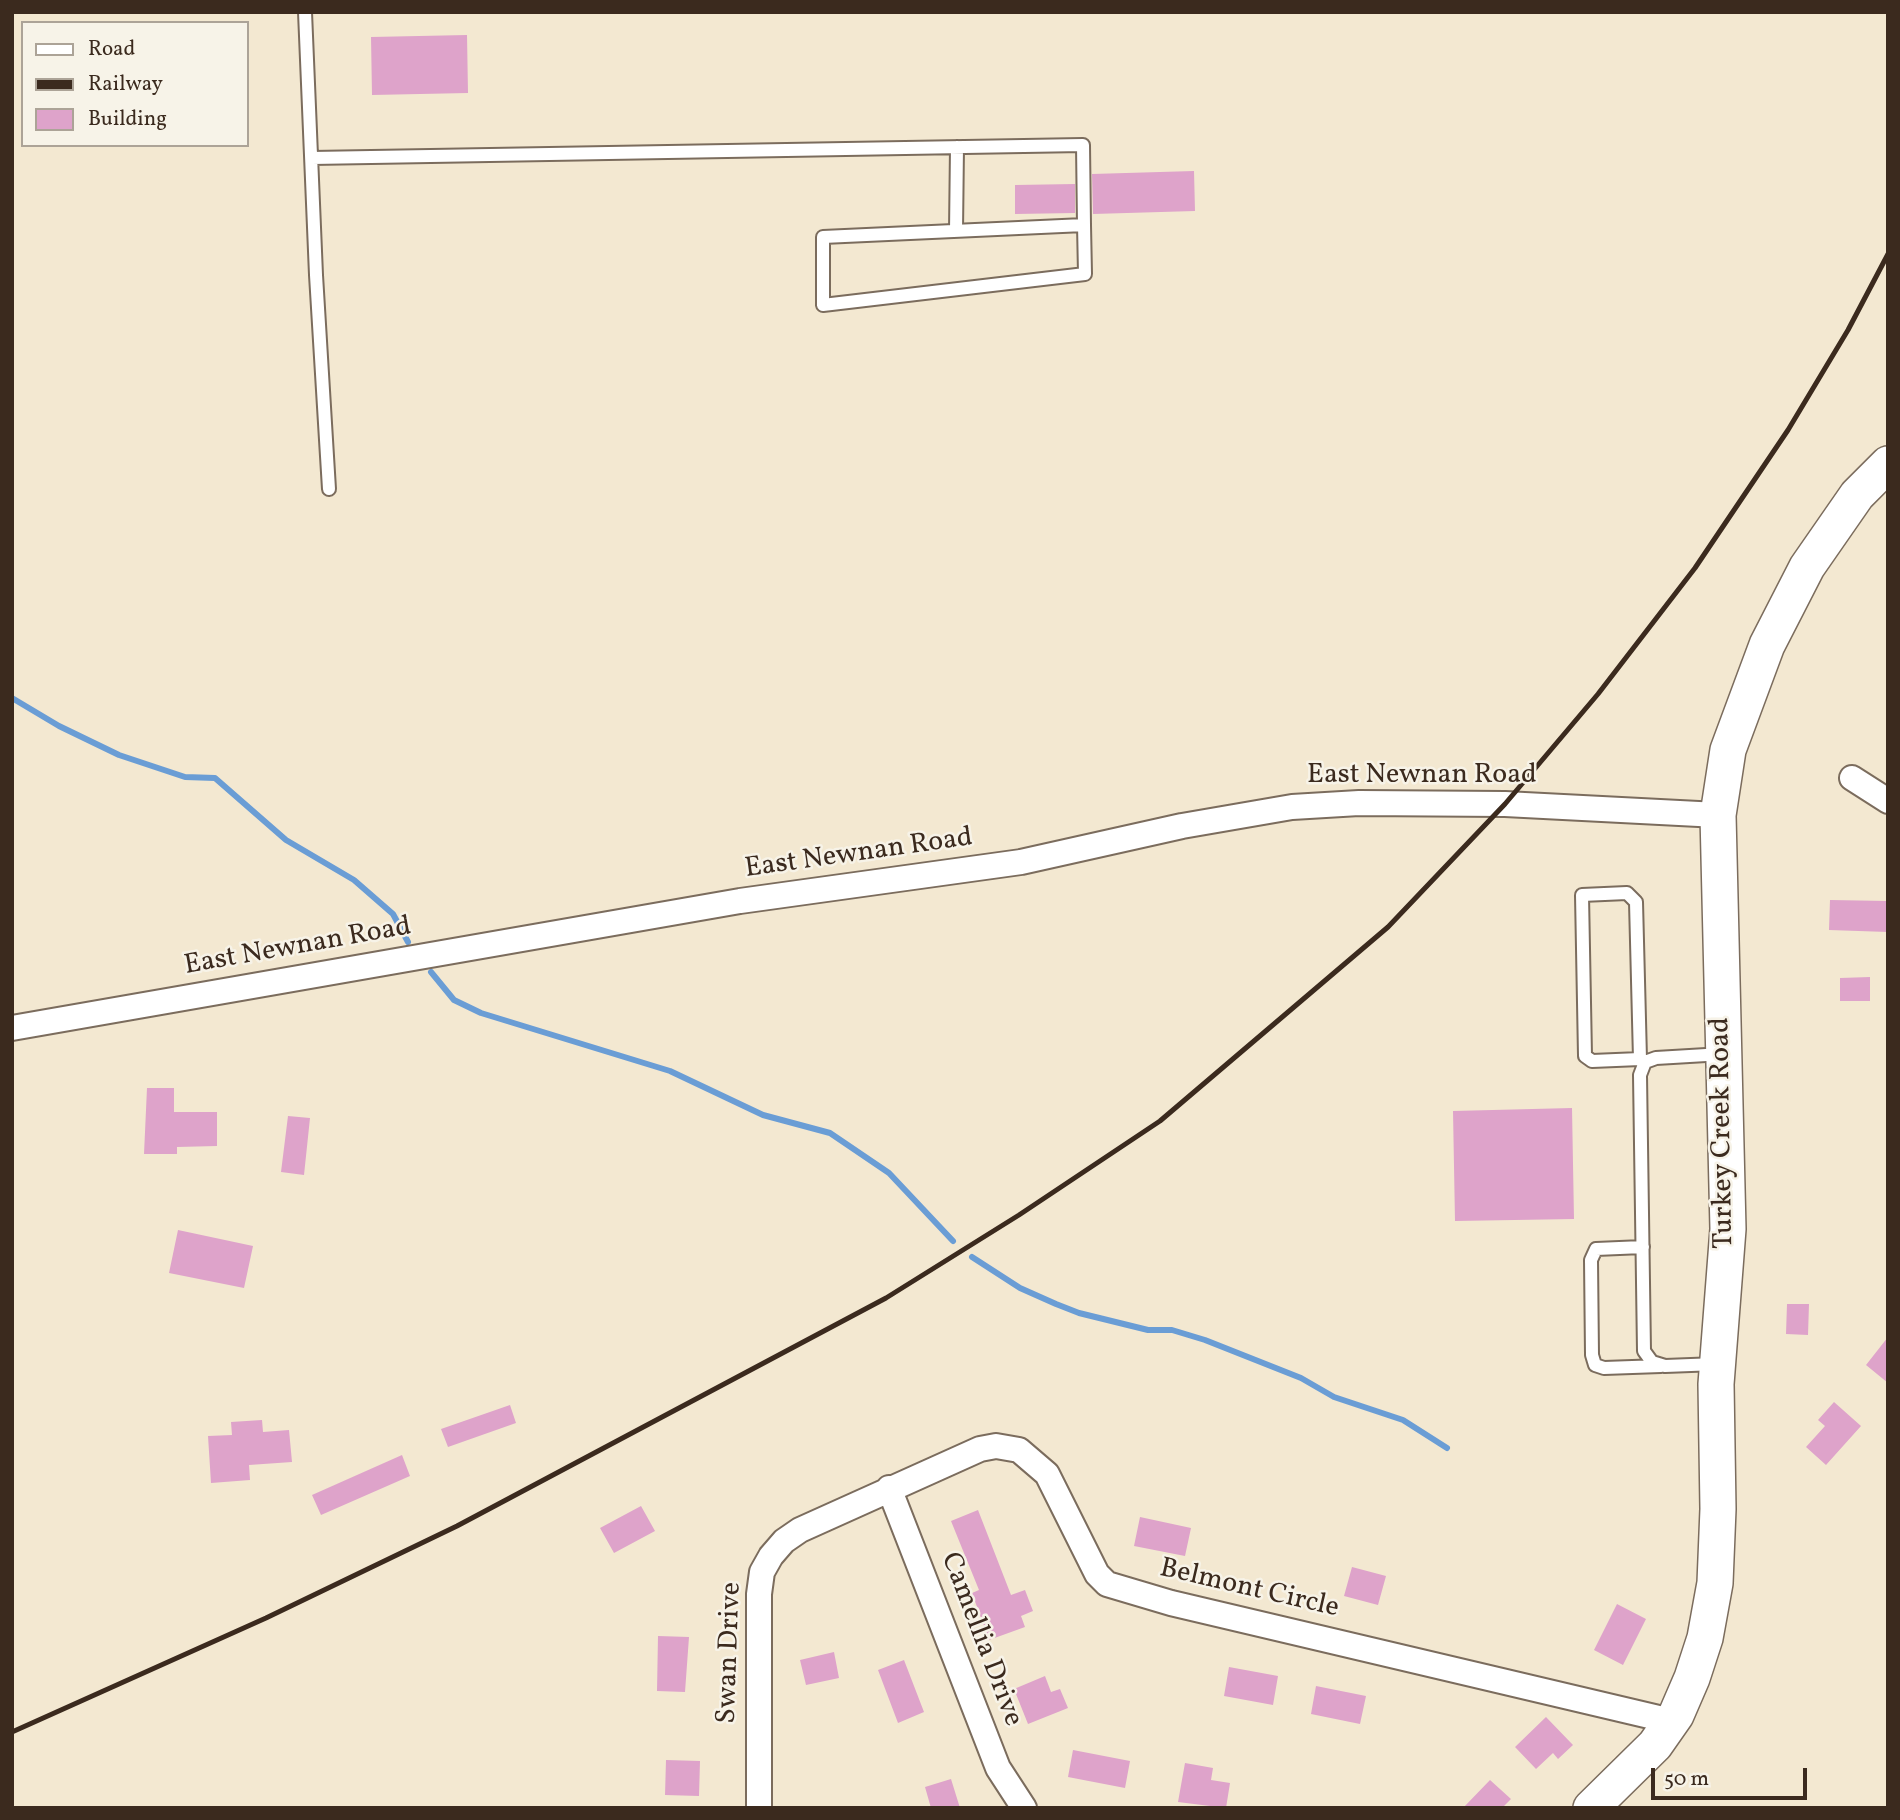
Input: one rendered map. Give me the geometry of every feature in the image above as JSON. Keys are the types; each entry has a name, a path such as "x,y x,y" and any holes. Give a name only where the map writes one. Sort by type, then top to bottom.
{"street":[{"name":"Turkey Creek Road","path":"1591,1808 1655,1745 1671,1721 1692,1678 1708,1625 1715,1583 1718,1364 1728,1229 1718,815 1728,750 1767,645 1821,544 1857,495 1888,464"},
{"path":"1852,778 1888,801"},
{"name":"East Newnan Road","path":"12,1028 740,901 1021,862 1182,826 1292,807 1359,803 1505,804 1718,815"},
{"name":"Belmont Circle","path":"889,1488 980,1449 996,1446 1019,1450 1047,1474 1097,1574 1107,1584 1171,1603 1671,1721"},
{"name":"Swan Drive","path":"759,1808 758,1693 762,1572 784,1541 800,1530 889,1488"},
{"name":"Camellia Drive","path":"889,1488 998,1768 1024,1808"}],"lane":[{"path":"305,12 329,489"},
{"path":"312,158 1083,145 1085,274 823,305 822,237 1084,225"},
{"path":"956,231 957,147"},
{"path":"1665,1366 1652,1362 1644,1351 1640,1074 1643,1061 1636,902 1627,893 1581,895 1585,1056 1591,1061 1643,1061 1724,1054"},
{"path":"1643,1247 1596,1249 1591,1260 1592,1355 1595,1365 1604,1368 1718,1364"}],"building":[{"path":"467,35 468,93 372,95 371,37"},
{"path":"1194,171 1195,211 1093,214 1092,174"},
{"path":"1075,184 1075,213 1015,214 1015,185"},
{"path":"1830,900 1888,901 1888,932 1829,930"},
{"path":"1870,977 1870,1001 1840,1001 1840,978"},
{"path":"147,1088 174,1088 174,1112 217,1112 217,1146 177,1147 177,1154 144,1154"},
{"path":"1572,1108 1574,1219 1455,1221 1453,1111"},
{"path":"288,1116 310,1118 304,1175 281,1172"},
{"path":"178,1230 253,1246 244,1288 169,1273"},
{"path":"1787,1304 1809,1304 1808,1335 1786,1334"},
{"path":"1888,1337 1888,1383 1866,1365"},
{"path":"1834,1402 1861,1426 1826,1465 1806,1447 1825,1426 1818,1420"},
{"path":"510,1405 516,1423 448,1447 441,1429"},
{"path":"262,1420 263,1432 289,1430 292,1462 249,1465 250,1480 211,1483 208,1436 232,1435 231,1422"},
{"path":"402,1455 410,1476 321,1515 312,1495"},
{"path":"641,1506 655,1531 614,1553 600,1528"},
{"path":"978,1510 1011,1595 1025,1590 1033,1611 1021,1616 1025,1627 989,1640 972,1593 979,1590 951,1521"},
{"path":"1140,1517 1191,1528 1185,1556 1134,1546"},
{"path":"1352,1567 1386,1576 1378,1605 1344,1596"},
{"path":"1617,1604 1646,1619 1623,1665 1594,1650"},
{"path":"658,1636 689,1637 685,1692 657,1691"},
{"path":"834,1652 839,1678 806,1685 800,1660"},
{"path":"904,1660 924,1712 898,1723 878,1670"},
{"path":"1229,1667 1278,1676 1273,1705 1224,1696"},
{"path":"1045,1676 1051,1692 1060,1689 1068,1708 1028,1724 1014,1689"},
{"path":"1316,1686 1366,1696 1360,1724 1311,1714"},
{"path":"1546,1717 1573,1745 1558,1759 1553,1753 1536,1769 1515,1747"},
{"path":"1073,1750 1130,1761 1125,1788 1068,1777"},
{"path":"666,1760 700,1761 699,1796 665,1795"},
{"path":"1185,1763 1213,1768 1211,1780 1230,1783 1226,1808 1178,1802"},
{"path":"951,1779 960,1808 931,1808 925,1787"},
{"path":"1490,1780 1511,1799 1502,1808 1463,1808"}],"waterway":[{"path":"12,698 59,726 119,755 185,777 215,778 286,840 354,880 393,914 408,942"},
{"path":"431,972 454,1000 481,1013 670,1071 763,1115 830,1133 889,1173 953,1241"},
{"path":"972,1257 1020,1288 1056,1304 1079,1313 1148,1330 1172,1330 1205,1340 1301,1378 1334,1397 1403,1420 1447,1448"}],"railway":[{"path":"12,1732 266,1618 457,1526 886,1298 1019,1215 1160,1121 1388,927 1505,804 1598,694 1695,568 1788,430 1848,330 1888,254"}]}
